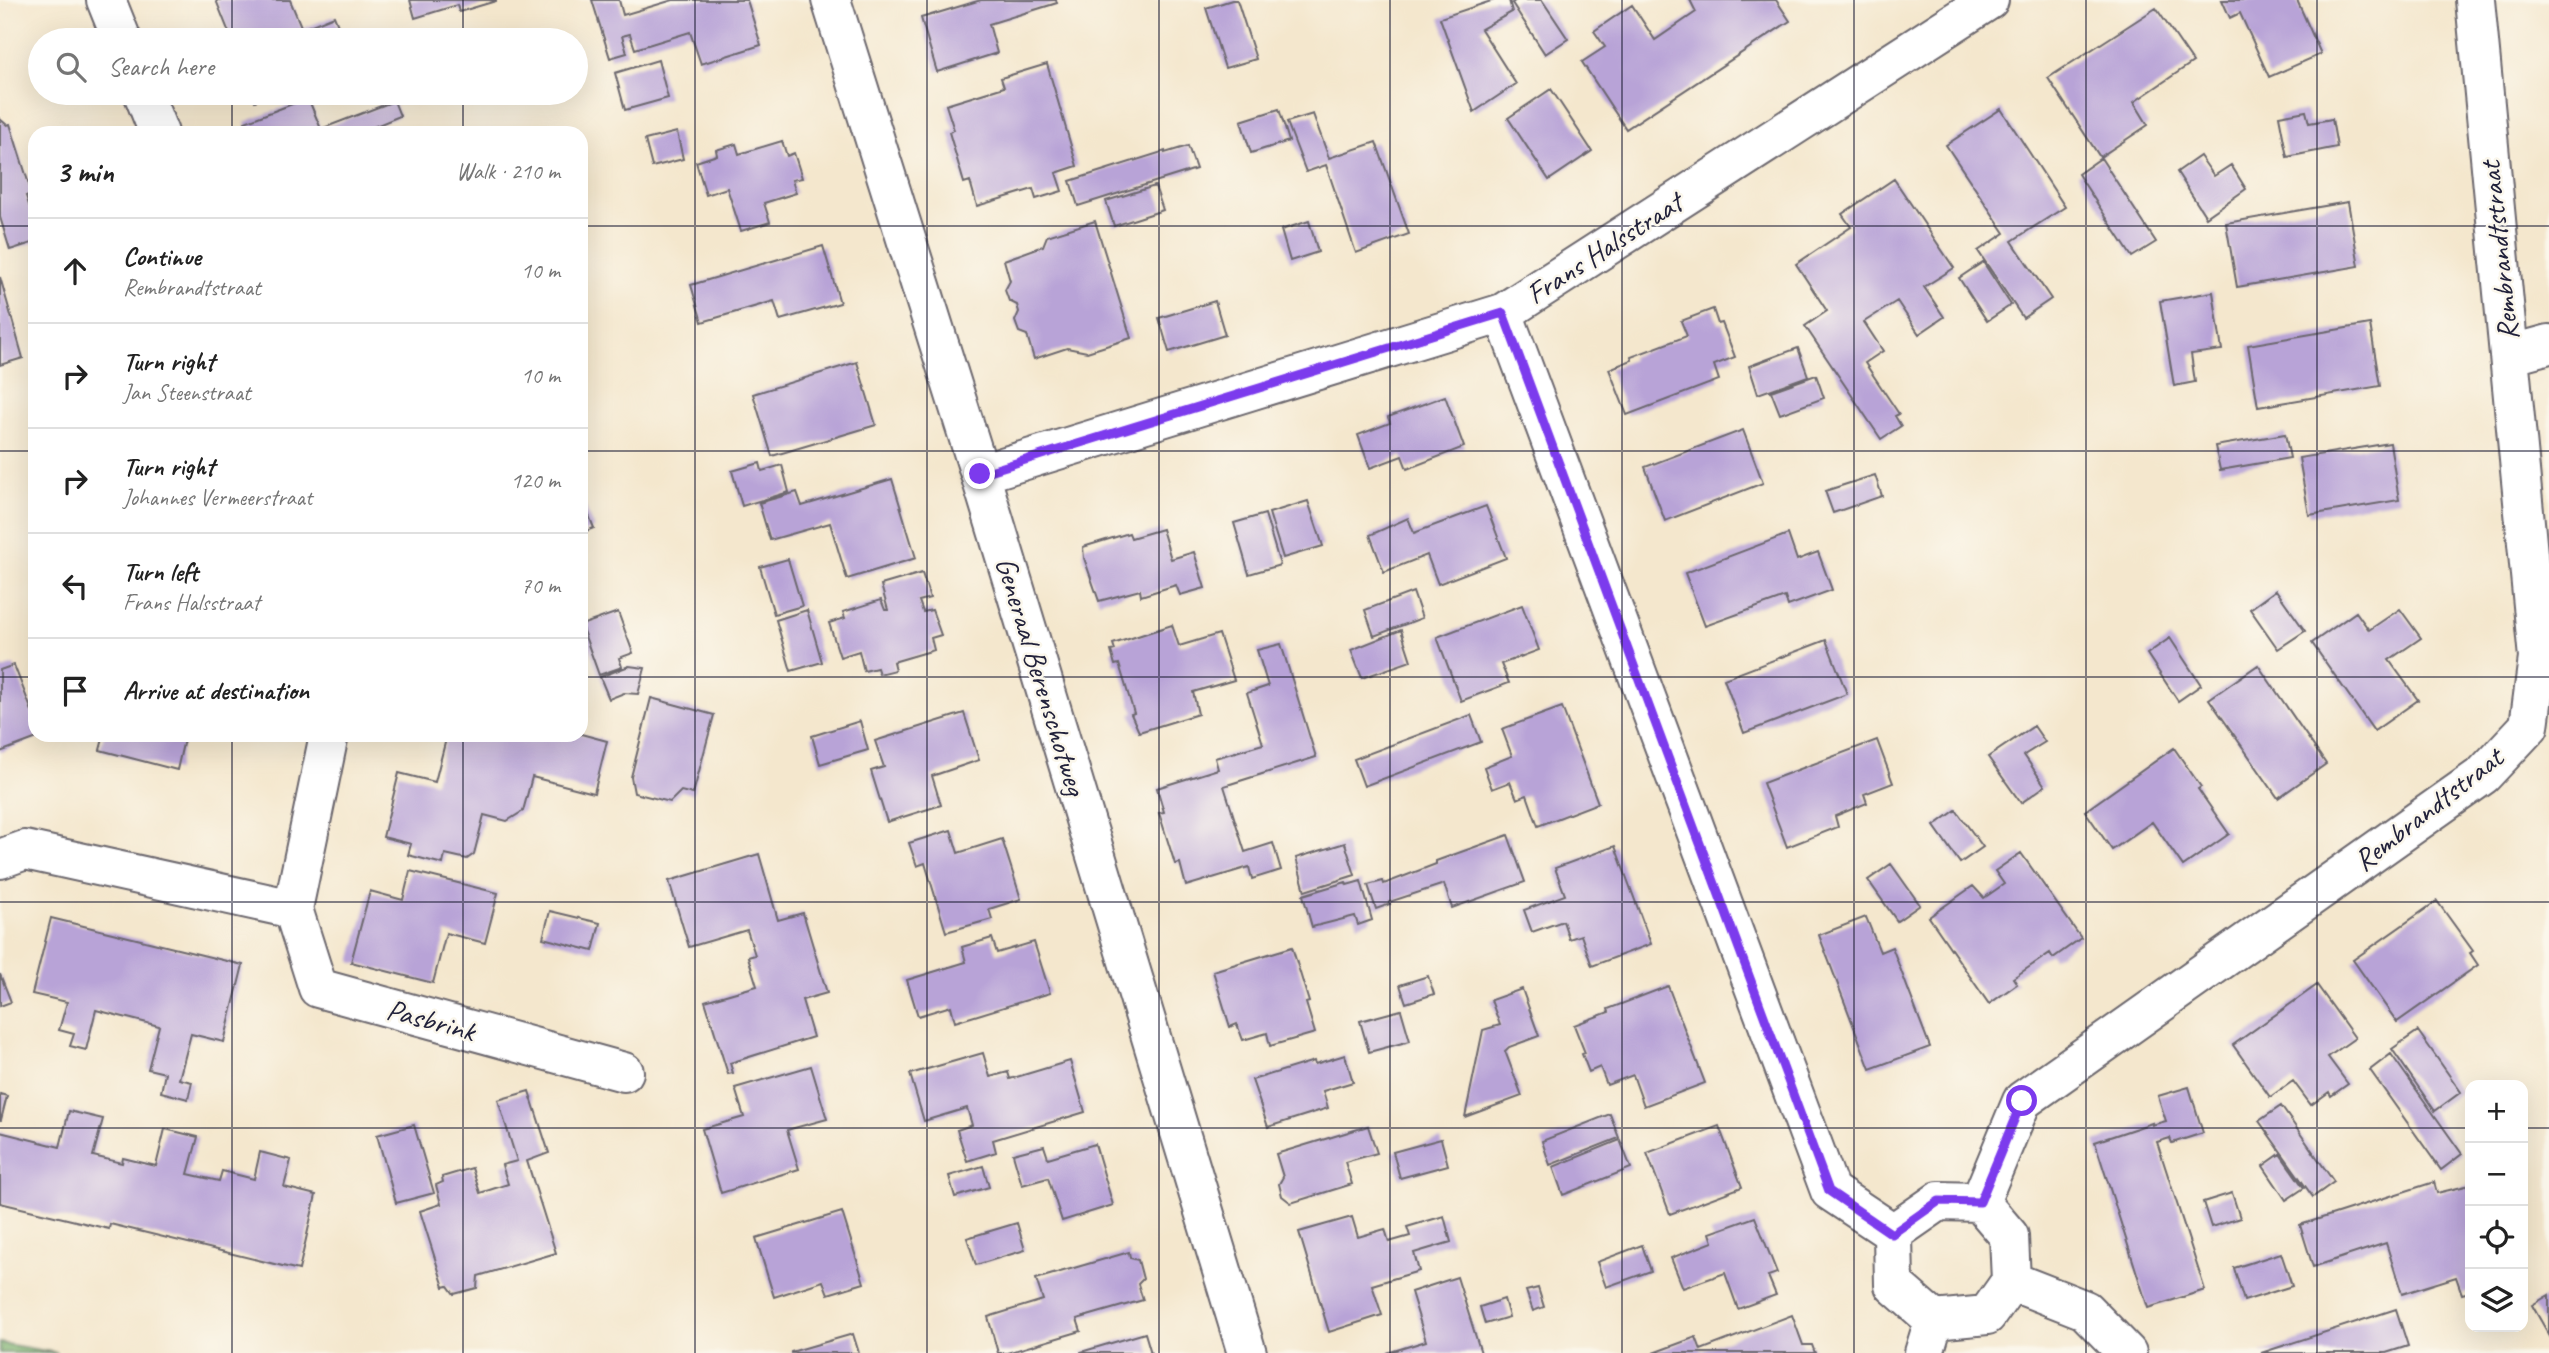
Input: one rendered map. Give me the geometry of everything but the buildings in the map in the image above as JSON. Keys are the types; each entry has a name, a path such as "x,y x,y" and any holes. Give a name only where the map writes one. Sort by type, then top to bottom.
{"street":[{"path":"106,0 117,28"},
{"name":"Generaal Berenschotweg","path":"831,0 980,474 1247,1353"},
{"name":"Frans Halsstraat","path":"980,474 1503,313 1989,0"},
{"name":"Rembrandtstraat","path":"1980,1202 2022,1101 2483,775 2529,726 2539,658 2475,0"},
{"path":"148,105 156,126"},
{"path":"1503,313 1829,1191 1892,1234"},
{"path":"2509,355 2549,344"},
{"name":"Pasbrink","path":"328,742 293,909 317,989 624,1072"},
{"path":"0,859 26,850 293,909"},
{"path":"1939,1201 1980,1202 2009,1236 2011,1281 1987,1315 1929,1337 1894,1285 1892,1234 1939,1201"},
{"path":"2011,1281 2085,1310 2127,1353"}],"green space":[{"path":"0,1343 57,1353 0,1353"}],"route":[{"path":"980,474 1503,313 1829,1191 1892,1234 1939,1201 1980,1202 2022,1101"}]}
